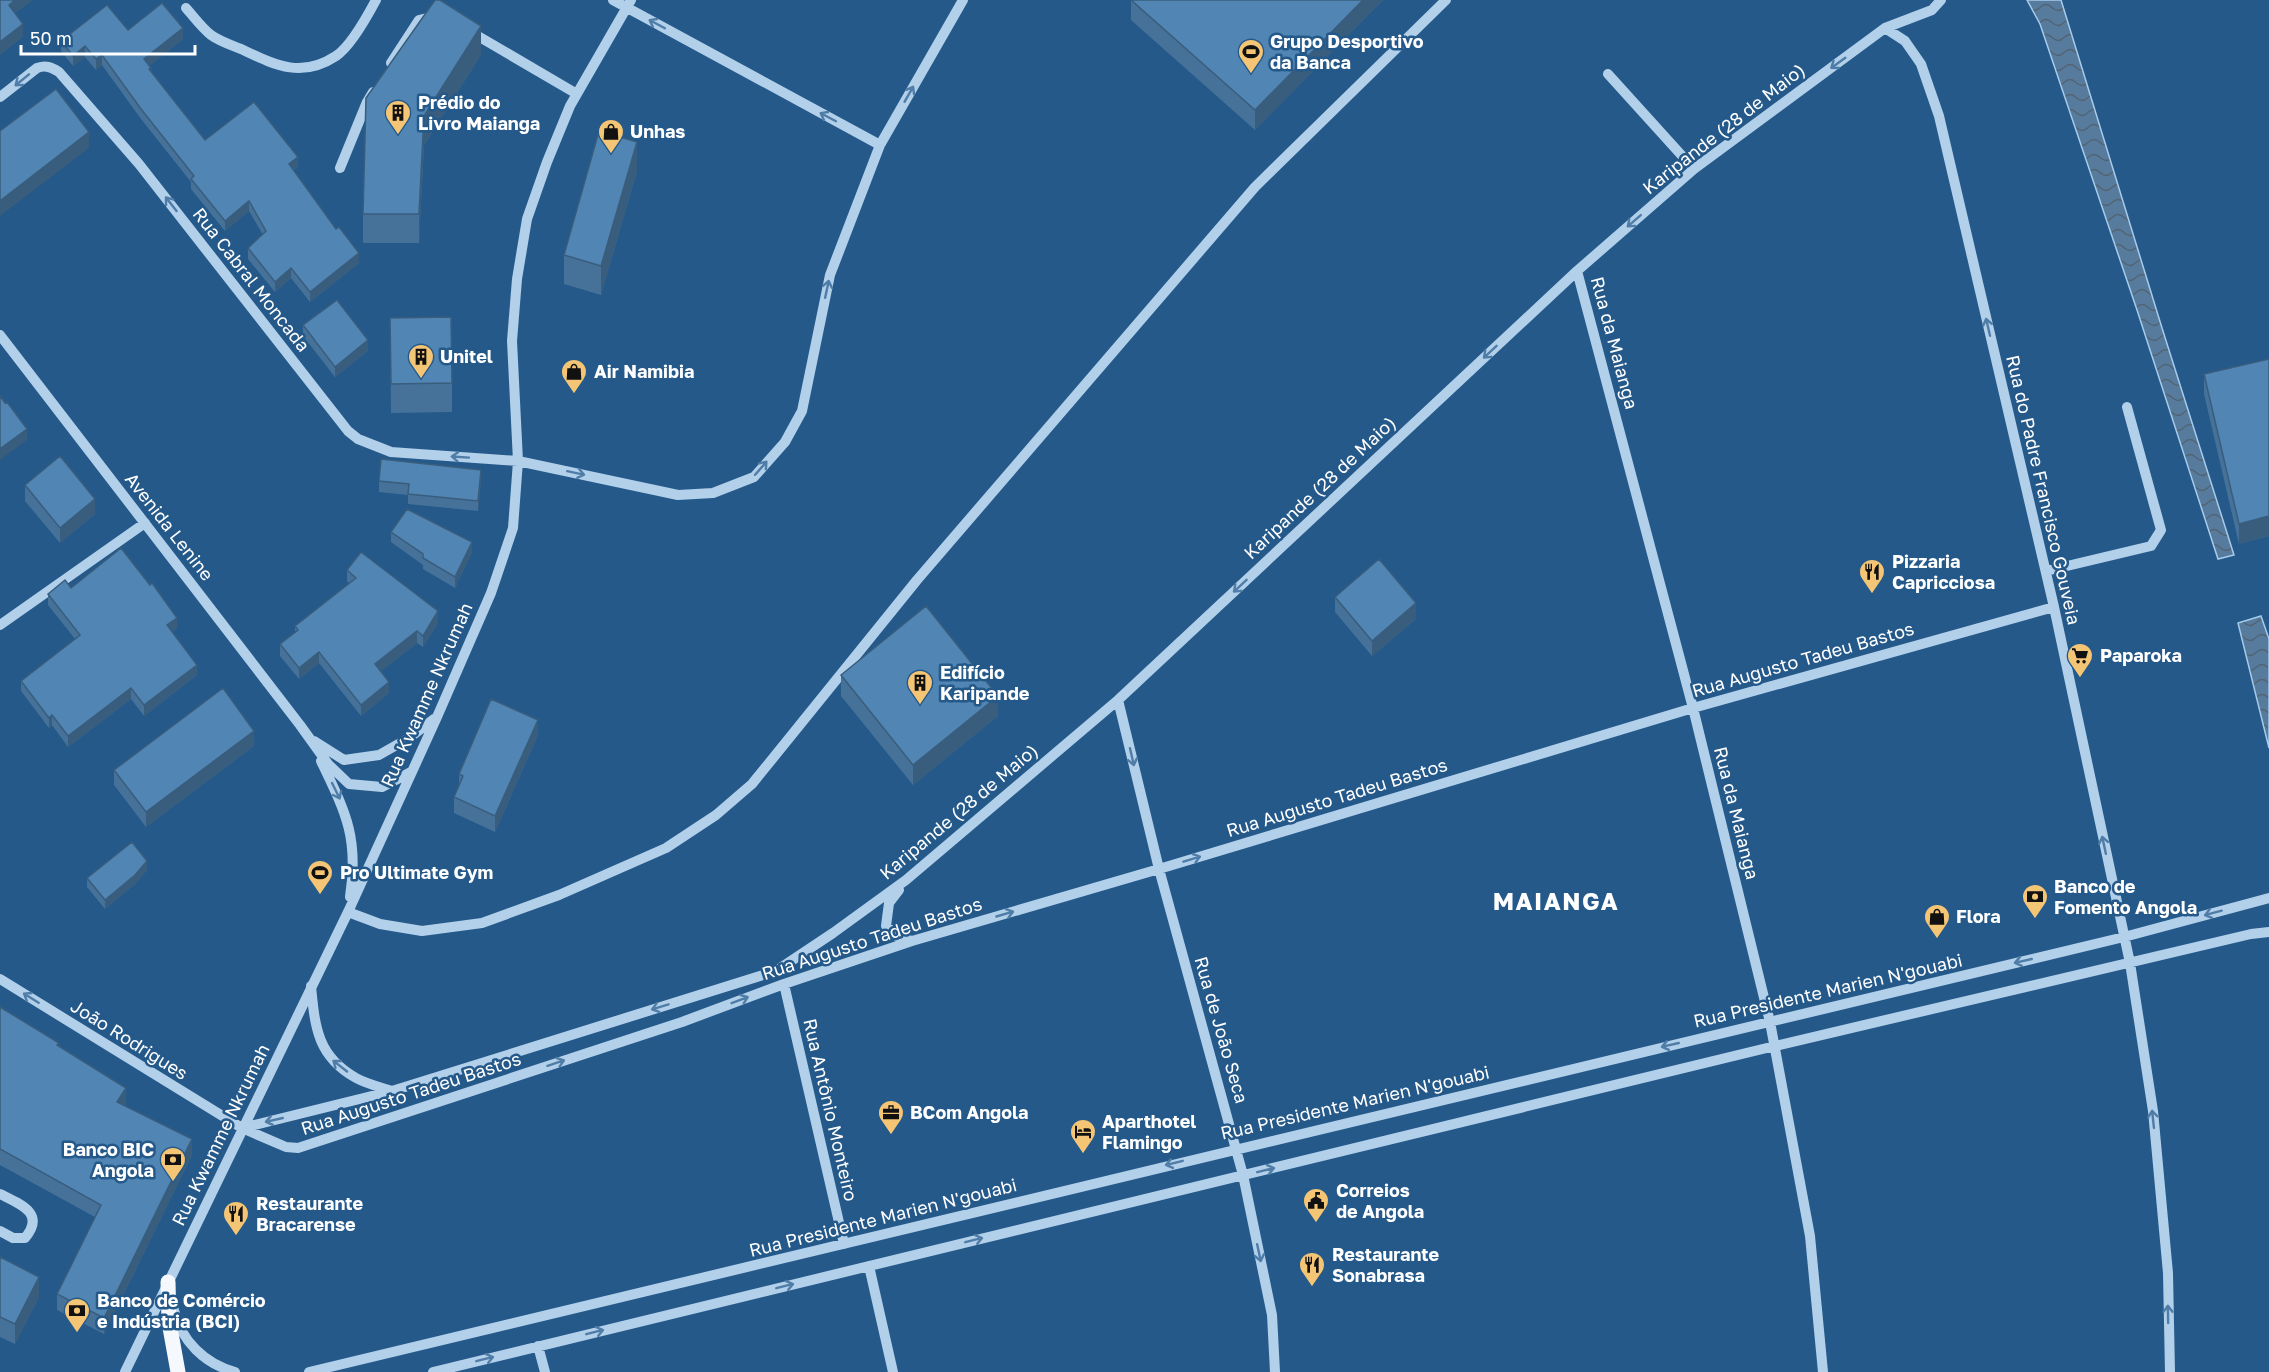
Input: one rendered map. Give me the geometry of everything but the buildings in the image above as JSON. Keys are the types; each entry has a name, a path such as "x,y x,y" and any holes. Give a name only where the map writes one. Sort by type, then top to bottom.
{"main road":[{"path":"168,1282 169,1322 178,1372"}],"street":[{"path":"186,8 212,36 286,68 297,69 317,66 338,55 362,24 376,0"},
{"path":"613,0 629,4 880,145"},
{"name":"Rua Cabral Moncada","path":"0,98 37,68 44,66 59,72 140,164 348,430 358,439 391,452 518,461 678,495 713,494 754,477 784,442 802,411 830,275 880,145 963,0"},
{"path":"310,739 343,807 351,834 354,870 348,912 380,924 422,931 482,923 560,895 666,848 717,815 752,784 917,580 1255,187 1446,0"},
{"name":"Karipande (28 de Maio)","path":"776,971 906,880 1118,700 1578,270 1694,169 1885,28 1932,10 1941,0"},
{"name":"Rua Kwamme Nkrumah","path":"125,1372 348,912 491,593 513,528 518,461 512,341 527,219 547,162 577,93 629,4"},
{"path":"340,168 367,102 419,20 435,16 442,18"},
{"path":"460,26 577,93"},
{"name":"Rua do Padre Francisco Gouveia","path":"1885,28 1905,41 1921,64 1939,116 2046,571 2130,963 2153,1111 2168,1273 2170,1372"},
{"path":"1608,74 1694,169"},
{"name":"Rua da Maianga","path":"1578,270 1693,708 1770,1022 1810,1236 1823,1372"},
{"name":"Avenida Lenine","path":"0,335 146,523 328,765 350,784 382,787 411,772"},
{"path":"2046,571 2151,546 2161,530 2127,407"},
{"path":"0,625 146,523"},
{"name":"Rua Augusto Tadeu Bastos","path":"242,1128 286,1147 298,1148 682,1022 784,984 912,941 1693,708 2054,607"},
{"name":"Rua de João Seca","path":"1118,700 1159,869 1243,1175 1272,1315 1275,1372"},
{"name":"Avenida Lenine","path":"310,739 344,760 379,755 409,738 437,717"},
{"path":"906,880 889,903 886,926 898,937 912,941"},
{"name":"Rua Presidente Marien N'gouabi","path":"309,1372 2124,937 2269,898"},
{"path":"433,1372 1775,1046 2251,934 2269,932"},
{"name":"Rua Augusto Tadeu Bastos","path":"242,1128 392,1091 776,971"},
{"name":"João Rodrigues","path":"0,979 242,1128"},
{"name":"Rua Antônio Monteiro","path":"784,984 844,1244"},
{"path":"311,986 315,1022 327,1056 356,1078 392,1091"},
{"path":"0,1194 27,1208 33,1218 33,1229 25,1238 13,1238 0,1231"},
{"path":"869,1266 893,1372"},
{"path":"168,1282 177,1323 187,1341 222,1368 235,1372"},
{"path":"538,1346 546,1372"}],"water":[{"path":"2027,0 2061,0 2234,555 2218,559 2040,24"},
{"path":"2261,616 2269,639 2269,748 2238,623"}],"place":[{"name":"Grupo Desportivo da Banca","path":"1251,75"},
{"name":"Prédio do Livro Maianga","path":"398,136"},
{"name":"Unhas","path":"611,155"},
{"name":"Unitel","path":"421,380"},
{"name":"Air Namibia","path":"574,395"},
{"name":"Pizzaria Capricciosa","path":"1872,595"},
{"name":"Paparoka","path":"2080,679"},
{"name":"Edifício Karipande","path":"920,706"},
{"name":"Pro Ultimate Gym","path":"320,896"},
{"name":"Banco de Fomento Angola","path":"2035,920"},
{"name":"Flora","path":"1937,940"},
{"name":"BCom Angola","path":"891,1136"},
{"name":"Aparthotel Flamingo","path":"1083,1155"},
{"name":"Banco BIC Angola","path":"173,1183"},
{"name":"Correios de Angola","path":"1316,1224"},
{"name":"Restaurante Bracarense","path":"236,1237"},
{"name":"Restaurante Sonabrasa","path":"1312,1288"},
{"name":"Banco de Comércio e Indústria (BCI)","path":"77,1334"}],"district":[{"name":"MAIANGA","path":"1556,902"}]}
